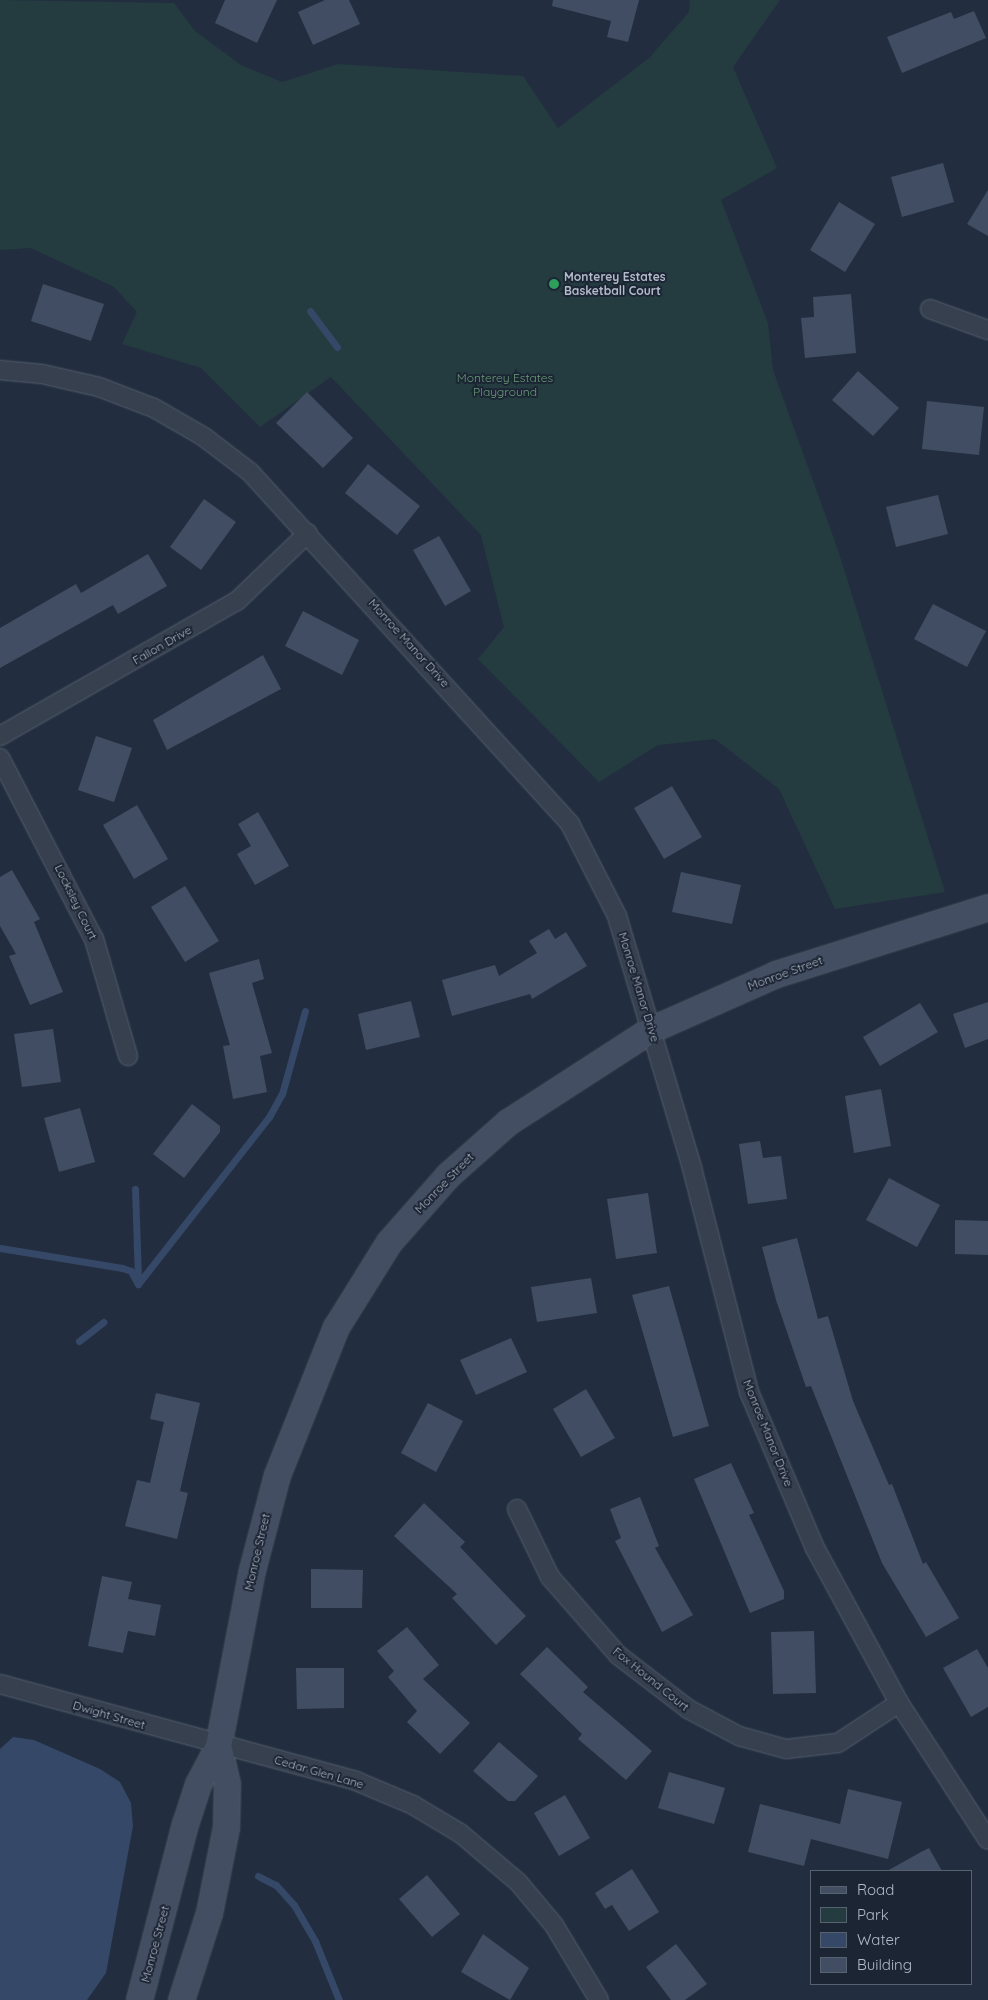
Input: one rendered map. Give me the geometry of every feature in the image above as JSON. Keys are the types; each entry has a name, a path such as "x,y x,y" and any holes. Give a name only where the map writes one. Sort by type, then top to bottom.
{"main road":[{"name":"Monroe Street","path":"139,2000 187,1816 218,1746 252,1570 277,1475 313,1375 360,1284 419,1207 480,1146 546,1094 652,1029 776,974 988,907"},
{"name":"Monroe Street","path":"181,2000 209,1913 226,1827 227,1784 218,1746"}],"street":[{"path":"930,308 988,330"},
{"name":"Monroe Manor Drive","path":"0,370 42,374 99,387 154,408 204,437 250,472 308,533 570,824 614,908 652,1029 749,1392 815,1548 899,1703 988,1840"},
{"name":"Fallon Drive","path":"0,736 237,601 308,533"},
{"name":"Locksley Court","path":"0,758 94,939 128,1056"},
{"name":"Fox Hound Court","path":"517,1508 550,1577 618,1655 688,1709 739,1736 786,1749 838,1743 899,1703"},
{"name":"Dwight Street","path":"0,1684 218,1746"},
{"name":"Cedar Glen Lane","path":"218,1746 356,1782 413,1805 460,1833 518,1882 554,1925 599,2000"}],"green space":[{"name":"Monterey Estates Playground","path":"0,0 174,3 195,31 241,65 282,82 338,64 523,76 558,128 649,58 689,12 690,0 780,0 733,67 777,168 721,200 768,323 773,370 838,550 945,892 835,909 779,789 715,739 658,745 599,782 478,659 504,627 481,535 331,377 260,427 201,368 122,344 137,312 114,287 31,248 0,250"}],"water":[{"path":"13,1737 34,1740 100,1769 120,1782 131,1803 133,1826 106,1973 87,2000 0,2000 0,1749"}],"building":[{"path":"225,0 277,0 257,43 215,23"},
{"path":"325,0 349,0 360,24 313,45 298,12"},
{"path":"553,0 639,0 628,42 607,37 611,21 552,6"},
{"path":"974,11 986,38 902,73 887,37 951,12 954,19"},
{"path":"943,163 954,202 902,217 891,177"},
{"path":"988,190 988,236 967,224"},
{"path":"839,202 875,224 845,272 810,250"},
{"path":"43,284 104,304 91,341 31,321"},
{"path":"851,294 856,353 805,358 801,318 814,317 813,297"},
{"path":"858,371 899,408 873,436 832,400"},
{"path":"307,392 353,438 323,468 276,423"},
{"path":"927,401 984,407 979,455 922,449"},
{"path":"368,464 420,506 397,535 345,493"},
{"path":"938,495 948,534 896,547 886,507"},
{"path":"204,499 236,522 201,570 170,547"},
{"path":"439,536 471,591 445,606 413,550"},
{"path":"148,554 167,586 118,614 113,605 0,668 0,628 76,584 81,593"},
{"path":"933,604 986,631 967,667 914,639"},
{"path":"303,611 359,640 342,675 285,646"},
{"path":"263,655 281,689 167,750 153,720"},
{"path":"96,736 132,748 114,802 78,790"},
{"path":"672,786 702,837 664,859 634,808"},
{"path":"137,805 168,859 134,879 103,825"},
{"path":"258,812 289,866 255,885 237,854 251,846 238,824"},
{"path":"12,870 40,919 34,922 63,992 30,1005 9,956 16,954 0,926 0,877"},
{"path":"681,872 741,885 732,924 672,912"},
{"path":"185,886 219,941 185,962 151,907"},
{"path":"549,929 555,939 566,932 587,966 532,999 530,994 452,1016 442,980 495,965 499,976 537,953 529,941"},
{"path":"259,959 264,979 252,983 272,1053 260,1056 267,1092 233,1099 223,1046 230,1045 209,973"},
{"path":"411,1001 420,1037 366,1050 358,1014"},
{"path":"988,1002 988,1039 965,1048 953,1014"},
{"path":"920,1003 938,1032 880,1066 863,1037"},
{"path":"53,1029 61,1082 22,1087 14,1034"},
{"path":"881,1089 891,1146 854,1153 845,1096"},
{"path":"192,1104 220,1126 220,1132 184,1178 153,1154"},
{"path":"80,1108 95,1162 59,1172 44,1118"},
{"path":"760,1141 763,1158 781,1156 787,1199 748,1204 739,1144"},
{"path":"889,1178 940,1205 917,1247 866,1220"},
{"path":"648,1193 657,1253 616,1259 607,1199"},
{"path":"955,1220 988,1221 988,1255 955,1254"},
{"path":"797,1238 818,1319 828,1316 853,1401 889,1485 892,1484 923,1564 926,1562 959,1618 926,1637 882,1563 811,1386 806,1387 776,1300 762,1247"},
{"path":"591,1278 597,1313 537,1322 531,1287"},
{"path":"669,1286 709,1426 673,1437 632,1295"},
{"path":"511,1338 527,1372 476,1395 460,1360"},
{"path":"586,1389 615,1438 581,1457 553,1409"},
{"path":"156,1393 200,1403 180,1491 188,1493 177,1539 125,1526 137,1480 150,1483 164,1422 150,1419"},
{"path":"428,1403 463,1421 436,1472 401,1453"},
{"path":"731,1463 754,1513 749,1515 784,1591 784,1599 750,1613 694,1479"},
{"path":"640,1497 659,1546 655,1548 693,1615 662,1632 615,1541 621,1538 610,1509"},
{"path":"424,1503 465,1542 460,1547 526,1616 496,1645 452,1598 457,1594 394,1536"},
{"path":"311,1569 363,1570 362,1608 311,1608"},
{"path":"102,1576 132,1582 128,1599 161,1605 155,1636 128,1631 123,1653 88,1646"},
{"path":"407,1627 439,1665 423,1679 470,1723 440,1754 407,1722 417,1711 388,1677 394,1671 377,1651"},
{"path":"814,1631 816,1693 773,1694 771,1632"},
{"path":"547,1647 588,1687 583,1692 652,1751 626,1780 578,1739 582,1734 520,1674"},
{"path":"977,1649 988,1668 988,1707 971,1717 943,1668"},
{"path":"296,1668 344,1668 344,1708 297,1709"},
{"path":"499,1742 538,1776 515,1801 508,1801 473,1771"},
{"path":"669,1772 725,1788 714,1824 658,1808"},
{"path":"848,1789 902,1802 888,1859 811,1839 804,1866 748,1852 760,1804 840,1824"},
{"path":"565,1795 590,1838 559,1856 534,1813"},
{"path":"929,1848 941,1870 889,1870"},
{"path":"632,1869 659,1912 629,1931 612,1905 605,1909 595,1893"},
{"path":"427,1875 460,1914 432,1937 399,1899"},
{"path":"483,1934 529,1968 510,2000 461,1972"},
{"path":"676,1944 707,1984 685,2000 671,2000 646,1967"}],"waterway":[{"path":"310,311 337,347"},
{"path":"138,1284 269,1117 282,1094 305,1011"},
{"path":"135,1189 138,1281"},
{"path":"0,1248 122,1268 131,1271 138,1284"},
{"path":"79,1341 103,1322"},
{"path":"258,1876 276,1885 294,1905 315,1941 339,2000"}],"place":[{"name":"Monterey Estates Basketball Court","path":"554,284"}]}
